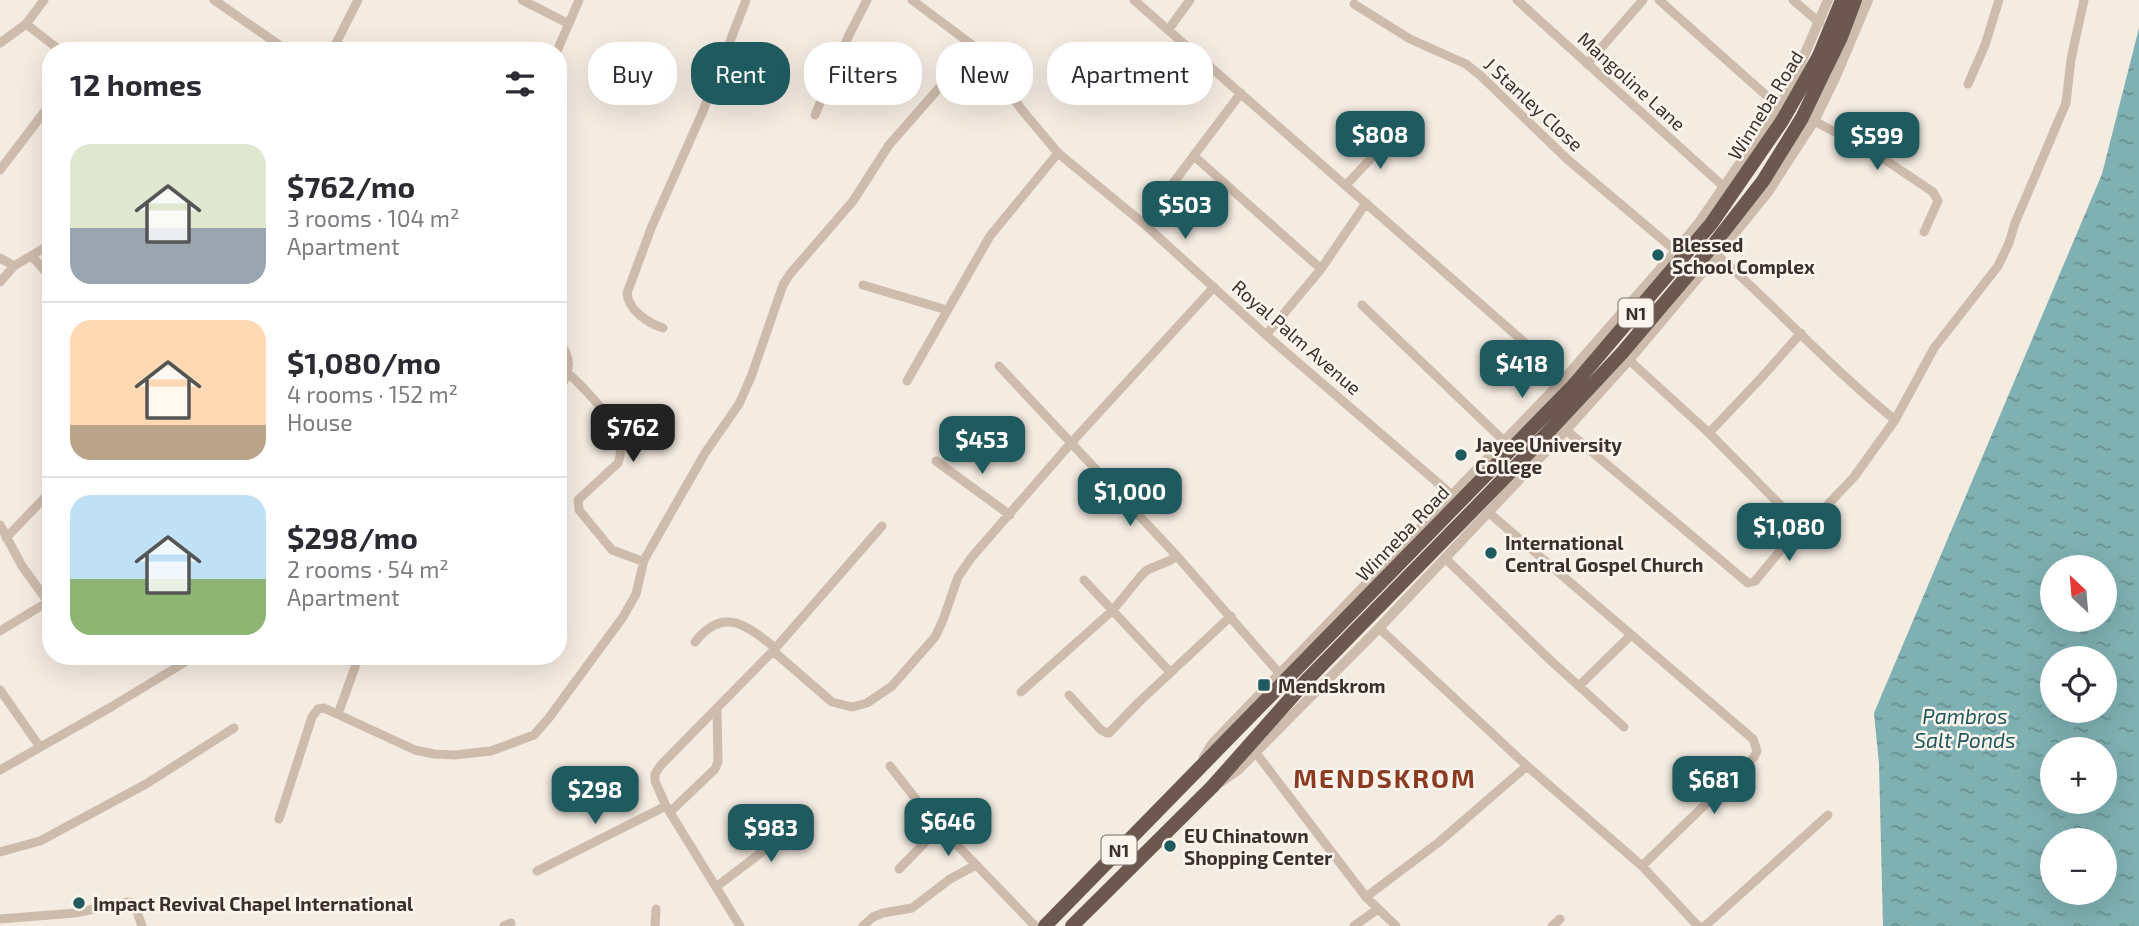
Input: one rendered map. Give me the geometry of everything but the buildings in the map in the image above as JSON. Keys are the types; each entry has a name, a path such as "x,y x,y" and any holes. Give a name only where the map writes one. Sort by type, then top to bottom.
{"highway":[{"name":"Winneba Road","path":"1045,926 1573,386 1644,295 1711,224 1782,121 1819,56 1842,0"},
{"name":"Winneba Road","path":"1072,926 1212,786 1307,681 1663,312 1763,181 1802,118 1841,37 1855,0"}],"street":[{"path":"0,43 26,23 44,0"},
{"path":"214,0 275,42"},
{"path":"337,42 358,0"},
{"path":"522,0 569,24"},
{"path":"561,42 579,0"},
{"path":"663,328 650,323 632,308 627,300 627,293 746,0"},
{"path":"815,115 867,0"},
{"name":"Royal Palm Avenue","path":"912,0 968,42"},
{"path":"1134,0 1564,378"},
{"path":"1168,30 1190,0"},
{"name":"Mangoline Lane","path":"1517,0 1724,187"},
{"path":"1587,64 1643,0"},
{"path":"1659,0 1779,107"},
{"path":"1793,0 1820,23"},
{"path":"1193,776 1212,744 1644,295 1779,107 1820,23 1828,0"},
{"path":"1212,786 1232,776 1256,753 1445,558 1629,360 1663,312 1717,255 1768,192 1814,121 1868,0"},
{"path":"1968,84 1985,45 1999,0"},
{"path":"1566,430 1748,583 1755,581 1801,526 1836,498 1854,477 1895,419 1934,348 1998,266 2066,103 2071,59 2084,0"},
{"name":"J Stanley Close","path":"1354,4 1410,38 1466,64 1567,159 1676,251"},
{"path":"26,23 50,42"},
{"path":"279,819 312,717 318,709 324,708 415,750 434,754 455,755 491,751 534,735 623,617 636,594 644,560 705,453 739,404 783,285 853,201 889,145 936,91"},
{"path":"1143,223 1241,93"},
{"name":"Royal Palm Avenue","path":"1018,105 1058,153 1143,223 1266,335 1452,495"},
{"path":"0,170 42,115"},
{"path":"1814,121 1875,153 1937,196 1938,201 1924,232"},
{"path":"1346,185 1392,136"},
{"path":"906,381 990,236 1058,153"},
{"path":"1194,156 1321,269"},
{"path":"1266,335 1321,269 1366,203"},
{"path":"0,282 14,267 42,250"},
{"path":"1717,255 1860,391 1895,419"},
{"path":"32,257 42,268"},
{"path":"0,258 14,267"},
{"path":"863,285 947,310"},
{"path":"695,642 710,627 726,620 746,626 832,702 852,707 867,703 892,686 935,637 958,577 971,558 1213,287"},
{"path":"1362,305 1504,441"},
{"path":"1709,433 1801,333"},
{"path":"567,352 570,365 568,373 589,393 608,418 621,446 618,463 578,500 579,510 612,550 644,560"},
{"path":"1629,360 1709,433 1801,526"},
{"path":"999,366 1176,555 1279,673"},
{"path":"936,461 1010,515"},
{"path":"6,538 42,500"},
{"path":"1488,512 1753,739 1757,751 1746,765 1642,866"},
{"path":"0,525 22,566 42,592"},
{"path":"739,925 668,809 654,774 774,650 882,526"},
{"path":"1021,692 1113,610 1147,570 1171,560 1176,555"},
{"path":"1445,558 1624,727"},
{"path":"1084,580 1170,672"},
{"path":"0,631 42,605"},
{"path":"1069,695 1101,730 1107,733 1231,617"},
{"path":"1378,628 1527,766 1642,866 1698,926"},
{"path":"1579,686 1630,636"},
{"path":"0,770 180,665"},
{"path":"338,714 356,665"},
{"path":"0,690 40,747"},
{"path":"537,872 668,809 715,769 718,762 718,708"},
{"path":"0,852 52,835 146,784 234,728"},
{"path":"1256,753 1366,897 1395,926"},
{"path":"890,766 940,827 1035,926"},
{"path":"1366,897 1439,842 1527,766"},
{"path":"1705,926 1828,814"},
{"path":"716,887 808,817"},
{"path":"899,869 940,827"},
{"path":"863,926 883,913 912,908 950,879 976,865"},
{"path":"0,919 75,913 128,902 134,903 142,926"},
{"path":"655,926 656,909"},
{"path":"1354,926 1378,909"},
{"path":"1552,926 1560,919"}],"water":[{"name":"Pambros Salt Ponds","path":"2139,28 2139,926 1883,926 1879,764 1874,713 2102,174"}],"place":[{"name":"Blessed School Complex","path":"1658,255"},
{"name":"Jayee University College","path":"1461,455"},
{"name":"International Central Gospel Church","path":"1491,553"},
{"name":"Mendskrom","path":"1264,685"},
{"name":"EU Chinatown Shopping Center","path":"1170,846"},
{"name":"Impact Revival Chapel International","path":"79,903"}],"district":[{"name":"MENDSKROM","path":"1385,777"}]}
